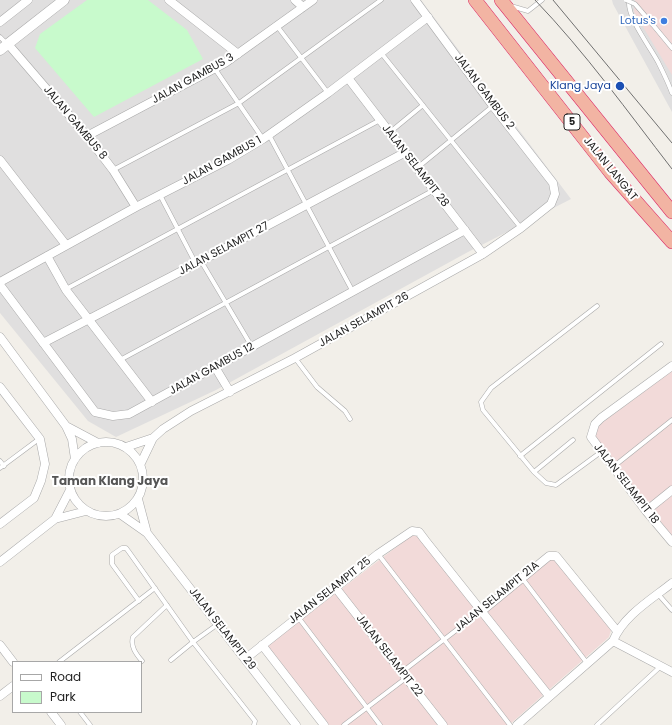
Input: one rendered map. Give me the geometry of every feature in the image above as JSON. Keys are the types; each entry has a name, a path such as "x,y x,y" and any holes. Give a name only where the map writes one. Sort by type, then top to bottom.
{"highway":[{"name":"JALAN LANGAT","path":"475,0 610,172 672,242"},
{"name":"JALAN LANGAT","path":"502,0 672,212"}],"street":[{"path":"0,22 28,0"},
{"path":"4,47 64,0"},
{"path":"169,0 238,54"},
{"path":"295,0 304,7"},
{"name":"JALAN GAMBUS 3","path":"87,136 215,69 313,0"},
{"name":"JALAN GAMBUS 2","path":"415,0 493,106 553,183"},
{"name":"JALAN GAMBUS 1","path":"0,282 136,207 228,160 266,137 382,54 428,17"},
{"name":"JALAN GAMBUS 8","path":"4,47 87,136 113,170 136,207"},
{"name":"JALAN SELAMPIT 28","path":"348,78 404,153 483,254"},
{"name":"JALAN SELAMPIT 27","path":"43,343 199,263 404,153"},
{"path":"0,160 66,245"},
{"name":"JALAN SELAMPIT 26","path":"141,463 153,438 163,429 191,411 295,358 483,254 521,228 551,204 555,194 553,183"},
{"name":"JALAN GAMBUS 12","path":"0,286 95,412 113,416 129,414 152,402 465,230"},
{"path":"47,256 66,290 152,402"},
{"path":"0,337 66,426 72,439 75,459"},
{"name":"JALAN SELAMPIT 18","path":"672,366 595,424 591,437 646,511 672,542"},
{"path":"215,367 230,392"},
{"path":"0,387 40,438 45,464 41,481 34,498 0,524"},
{"path":"66,426 98,443"},
{"name":"JALAN SELAMPIT 26","path":"126,447 153,438"},
{"path":"98,443 118,443 135,454 141,463 144,482 138,499 130,508 120,514 108,517 97,516 86,511 79,505 70,490 70,469 75,459 81,452 98,443"},
{"path":"55,519 70,490"},
{"path":"646,511 672,490"},
{"name":"JALAN SELAMPIT 29","path":"138,499 148,532"},
{"path":"0,562 55,519 86,511"},
{"name":"JALAN SELAMPIT 29","path":"120,514 148,532 296,725"},
{"name":"JALAN SELAMPIT 25","path":"245,659 378,554 405,534 412,531 419,532 482,610"},
{"name":"JALAN SELAMPIT 21A","path":"482,610 548,556 556,556 617,631"},
{"path":"517,725 587,662 613,641 617,631 628,618 672,583"},
{"name":"JALAN SELAMPIT 22","path":"336,587 443,725"},
{"path":"482,610 549,696"},
{"path":"613,641 672,672"},
{"path":"0,645 12,661"},
{"name":"JALAN SELAMPIT 29","path":"262,645 324,725"},
{"path":"0,696 12,687"},
{"path":"52,713 61,725"}],"lane":[{"path":"113,170 238,103 381,0"},
{"path":"502,0 519,9 528,11 542,0"},
{"path":"627,0 635,4 672,48"},
{"path":"627,0 632,17 658,62 672,93"},
{"path":"277,26 328,93"},
{"path":"0,37 4,47"},
{"path":"382,54 521,228"},
{"path":"215,69 238,103 266,137 288,169 353,292"},
{"path":"389,132 423,105"},
{"path":"417,168 493,106"},
{"path":"66,290 177,228 288,169 312,159 380,120"},
{"path":"120,360 330,248 434,190"},
{"path":"160,195 177,228 252,347"},
{"path":"597,306 491,388 482,398 481,402 483,410 520,456 546,483 556,485 601,452"},
{"path":"520,456 661,344"},
{"path":"295,358 317,387 341,407 350,419"},
{"path":"613,467 672,420"},
{"path":"0,461 2,467 40,438"},
{"path":"534,472 574,440"},
{"path":"139,601 112,564 112,556 122,548 126,548 193,642 255,721 254,725"},
{"path":"378,554 510,725"},
{"path":"522,578 587,662"},
{"path":"60,661 155,588"},
{"path":"658,594 672,610"},
{"path":"142,660 136,654 131,643 133,637 166,605"},
{"name":"JALAN SELAMPIT 21A","path":"344,725 367,708 444,640 482,610"},
{"path":"298,616 380,725"},
{"path":"171,660 218,624"},
{"path":"597,725 661,666"},
{"path":"81,713 90,725"}],"shaded area":[{"path":"0,0 421,0 571,199 468,252 216,390 116,437 88,421 0,313"},
{"path":"612,0 672,0 672,112 613,4"},
{"path":"635,0 672,0 672,75 634,12"},
{"path":"672,371 672,536 594,436 599,425"},
{"path":"412,535 417,536 480,615 549,560 556,560 611,630 609,637 509,725 329,725 267,646"}],"green space":[{"path":"87,0 148,0 187,30 203,59 94,117 35,48 40,34"}],"tram line":[{"path":"535,0 589,61 672,169"},
{"path":"553,0 672,143"}],"place":[{"name":"Lotus's","path":"664,21"},
{"name":"Klang Jaya","path":"620,86"}],"district":[{"name":"Taman Klang Jaya","path":"110,482"}]}
